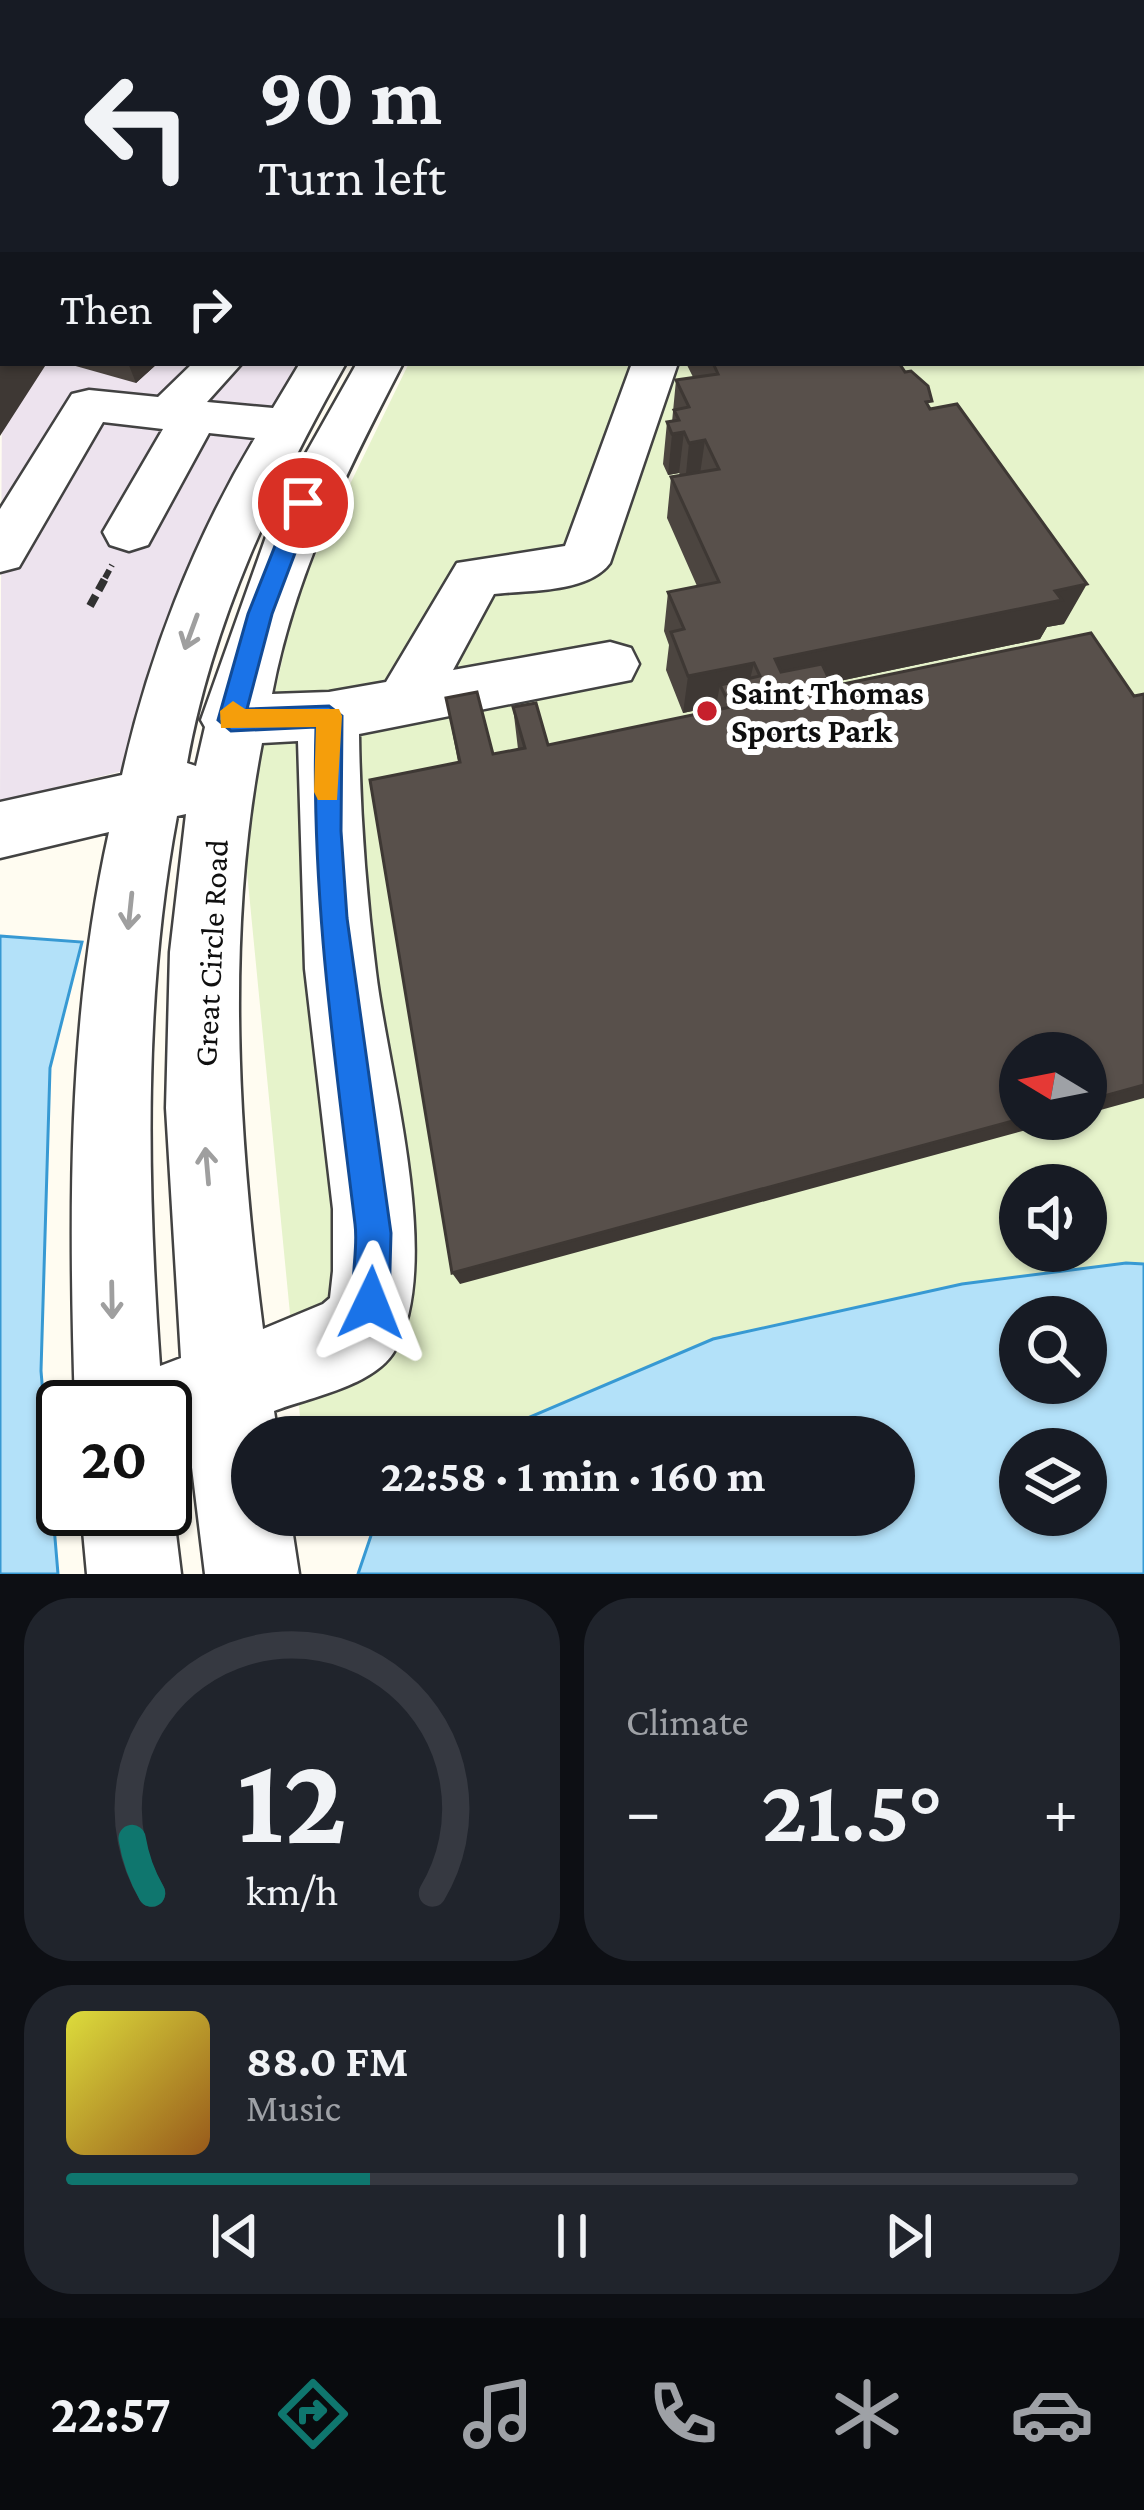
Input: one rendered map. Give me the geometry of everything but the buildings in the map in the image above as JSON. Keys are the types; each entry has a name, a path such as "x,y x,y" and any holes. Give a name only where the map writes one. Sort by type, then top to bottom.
{"street":[{"path":"129,532 182,415 217,366"},
{"path":"117,1380 112,1162 128,927 148,796 171,685 195,620 249,488 282,425 321,366"},
{"name":"Great Circle Road","path":"252,1574 195,1398 204,954 226,750 284,543 321,463 378,366"},
{"path":"405,702 476,577 567,567 587,557 654,366"},
{"path":"0,554 88,405 282,425"},
{"path":"0,830 148,796 226,750 329,716 610,664"},
{"path":"195,1398 341,1343 359,1331 371,1303 374,1233 332,918 327,831 329,716"},
{"path":"130,1536 134,1574"}],"shaded area":[{"path":"2,366 303,366 239,465 183,598 127,770 0,801"}],"green space":[{"name":"Saint Thomas Sports Park","path":"408,366 1144,366 1144,1264 1107,1268 1107,1164 999,1164 999,1272 1071,1272 962,1284 713,1339 532,1416 300,1416 243,831 298,591"}],"water":[{"path":"0,936 82,942 50,1068 42,1380 36,1380 36,1536 55,1536 58,1574 0,1574"},
{"path":"1144,1264 1144,1574 358,1574 371,1536 915,1536 915,1416 532,1416 713,1339 962,1284 1056,1272 1107,1272 1107,1265"}],"slow traffic":[{"path":"233,711 231,720 329,716 328,792"}],"place":[{"name":"Saint Thomas Sports Park","path":"707,711"}],"route":[{"path":"303,503 260,614 231,720 329,716 327,831 332,918 374,1233 371,1303"}]}
